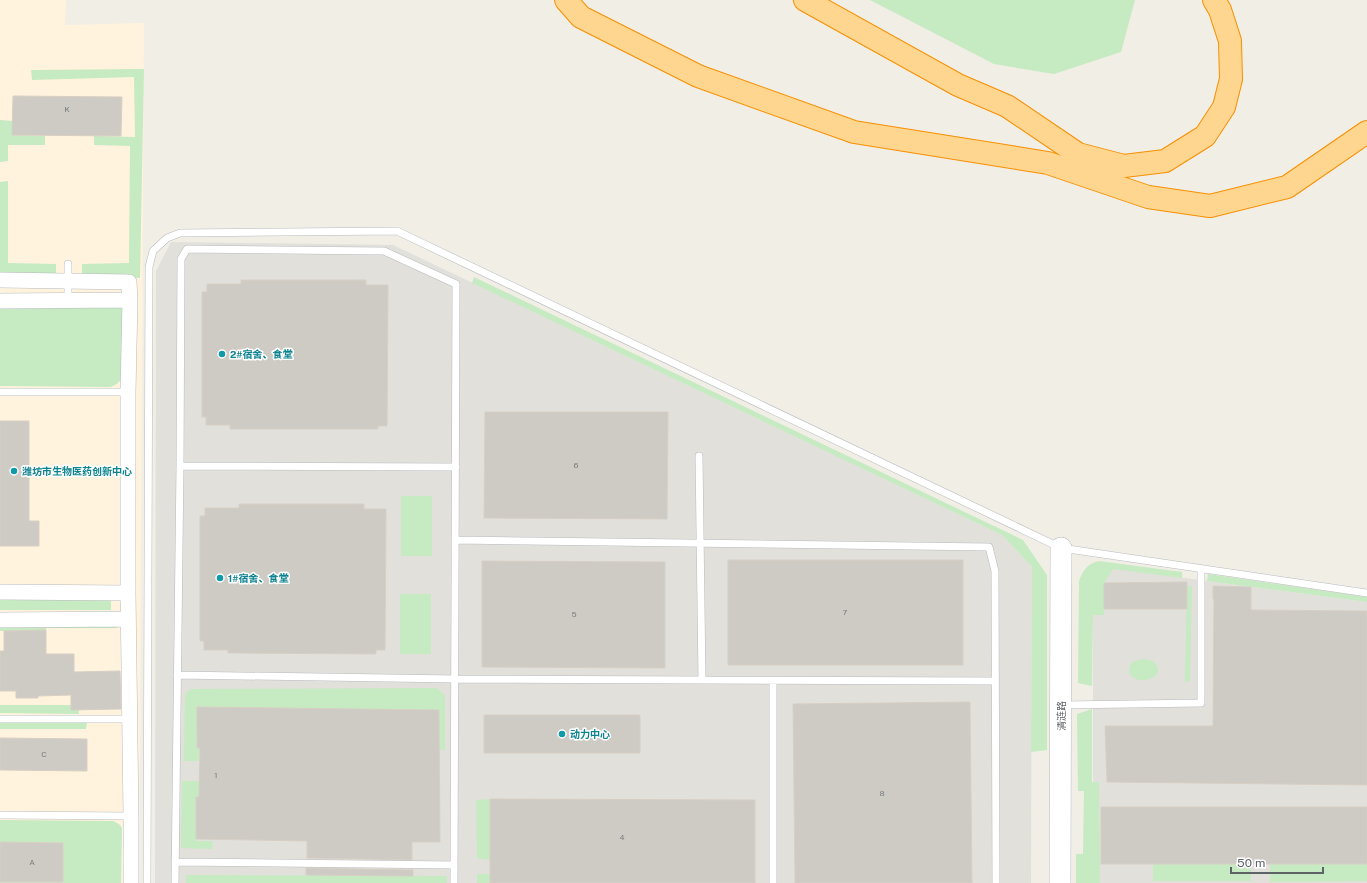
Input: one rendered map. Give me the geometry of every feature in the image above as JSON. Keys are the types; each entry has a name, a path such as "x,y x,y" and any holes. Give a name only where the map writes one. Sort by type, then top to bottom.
{"highway":[{"path":"566,0 581,17 698,76 854,132 1048,163 1148,197 1210,206 1287,187 1367,132"},
{"path":"805,0 958,85 1006,106 1078,154 1124,166 1165,161 1205,136 1224,107 1231,79 1230,41 1220,10 1214,0"}],"street":[{"path":"0,280 129,282 128,619 131,816 130,883"},
{"path":"0,301 130,300"},
{"name":"清涟路","path":"1060,883 1061,548"},
{"path":"0,592 128,593"},
{"path":"0,620 128,619"}],"lane":[{"path":"147,883 149,267 153,251 167,238 180,233 397,230 1061,548 1367,593"},
{"path":"175,883 180,466 180,259 187,249 384,251 456,284 456,679 454,883"},
{"path":"68,264 68,300"},
{"path":"0,392 128,392"},
{"path":"699,456 702,680"},
{"path":"180,466 456,467"},
{"path":"456,540 989,547 995,571 996,883"},
{"path":"1061,705 1201,703 1201,569"},
{"path":"177,675 456,679 995,681"},
{"path":"773,681 774,883"},
{"path":"0,719 129,719"},
{"path":"0,815 131,816"},
{"path":"175,862 454,865"}],"shaded area":[{"path":"0,0 66,0 65,25 144,23 139,883 0,883"},
{"path":"171,242 393,245 1002,535 1032,567 1031,883 155,883 156,271"},
{"path":"1109,568 1367,602 1367,883 1093,883 1093,581"}],"green space":[{"path":"870,0 1135,0 1121,52 1054,74 994,64"},
{"path":"144,69 140,278 82,276 82,264 129,263 130,146 94,145 94,136 135,137 134,77 32,80 31,70"},
{"path":"0,120 13,121 13,135 45,136 45,145 8,145 8,161 0,162"},
{"path":"8,181 8,263 56,264 56,274 0,274 0,182"},
{"path":"474,277 1023,540 1047,575 1047,750 1031,752 1032,567 1002,535 472,283"},
{"path":"0,305 118,305 122,309 123,314 122,376 119,382 110,387 0,386"},
{"path":"401,496 432,496 432,556 401,556"},
{"path":"1099,561 1182,572 1182,578 1113,569 1104,583 1104,615 1093,615 1092,686 1078,683 1079,581 1086,568"},
{"path":"1208,574 1367,597 1367,602 1207,581"},
{"path":"1187,586 1192,586 1190,681 1185,682"},
{"path":"400,594 431,594 431,654 400,654"},
{"path":"0,599 111,600 111,610 0,610"},
{"path":"0,624 117,625 117,628 46,628 46,630 0,631"},
{"path":"1144,659 1153,661 1158,667 1156,676 1145,680 1134,678 1129,673 1130,665 1134,661"},
{"path":"436,688 445,695 445,750 440,750 439,710 198,707 196,747 199,747 199,761 184,761 185,694 191,689"},
{"path":"0,705 71,705 71,710 79,709 79,714 0,713"},
{"path":"1092,709 1092,782 1099,782 1100,883 1076,883 1076,854 1083,854 1084,791 1078,791 1077,714"},
{"path":"0,723 87,723 86,729 0,729"},
{"path":"182,781 199,781 199,799 196,799 196,841 213,841 212,849 181,848"},
{"path":"490,799 490,860 477,858 476,800"},
{"path":"0,820 114,821 122,828 121,883 0,883 63,882 63,843 0,842"},
{"path":"1153,864 1251,864 1251,881 1153,881"},
{"path":"1270,864 1367,864 1367,881 1270,882"},
{"path":"477,874 490,874 490,883 477,883"},
{"path":"186,875 447,876 447,883 186,883"}],"building":[{"path":"13,96 122,97 121,136 12,135"},
{"name":"2#宿舍、食堂","path":"241,280 366,280 366,285 388,285 387,426 378,426 378,429 230,429 230,425 206,425 206,417 202,417 202,292 207,292 207,284 241,284"},
{"path":"485,412 668,412 667,519 484,518"},
{"name":"潍坊市生物医药创新中心","path":"0,421 29,421 29,521 39,521 39,546 0,546"},
{"name":"1#宿舍、食堂","path":"239,504 364,504 364,509 386,509 385,650 376,650 376,654 228,653 228,650 204,650 204,641 200,641 200,516 205,516 205,508 239,508"},
{"path":"728,560 963,560 963,665 728,665"},
{"path":"482,561 665,562 665,668 482,667"},
{"path":"1187,582 1187,609 1104,609 1104,583"},
{"path":"1213,586 1251,587 1251,610 1367,611 1367,785 1107,782 1105,726 1213,726"},
{"path":"46,630 46,654 74,654 74,672 120,671 121,709 71,710 71,695 16,698 16,691 0,691 0,651 4,651 4,631"},
{"path":"970,702 972,883 795,883 793,704"},
{"path":"197,707 439,710 440,842 412,842 412,860 307,858 307,841 196,839 196,797 199,797 200,748 197,748"},
{"name":"动力中心","path":"484,715 640,715 640,753 484,753"},
{"path":"0,738 87,739 87,771 0,770"},
{"path":"490,799 755,800 755,883 490,883"},
{"path":"1101,807 1367,807 1367,864 1101,864"},
{"path":"0,842 63,843 63,882 0,882"},
{"path":"306,868 413,870 413,876 306,875"}],"place":[{"name":"2#宿舍、食堂","path":"222,354"},
{"name":"潍坊市生物医药创新中心","path":"14,471"},
{"name":"1#宿舍、食堂","path":"220,578"},
{"name":"动力中心","path":"562,734"}]}
